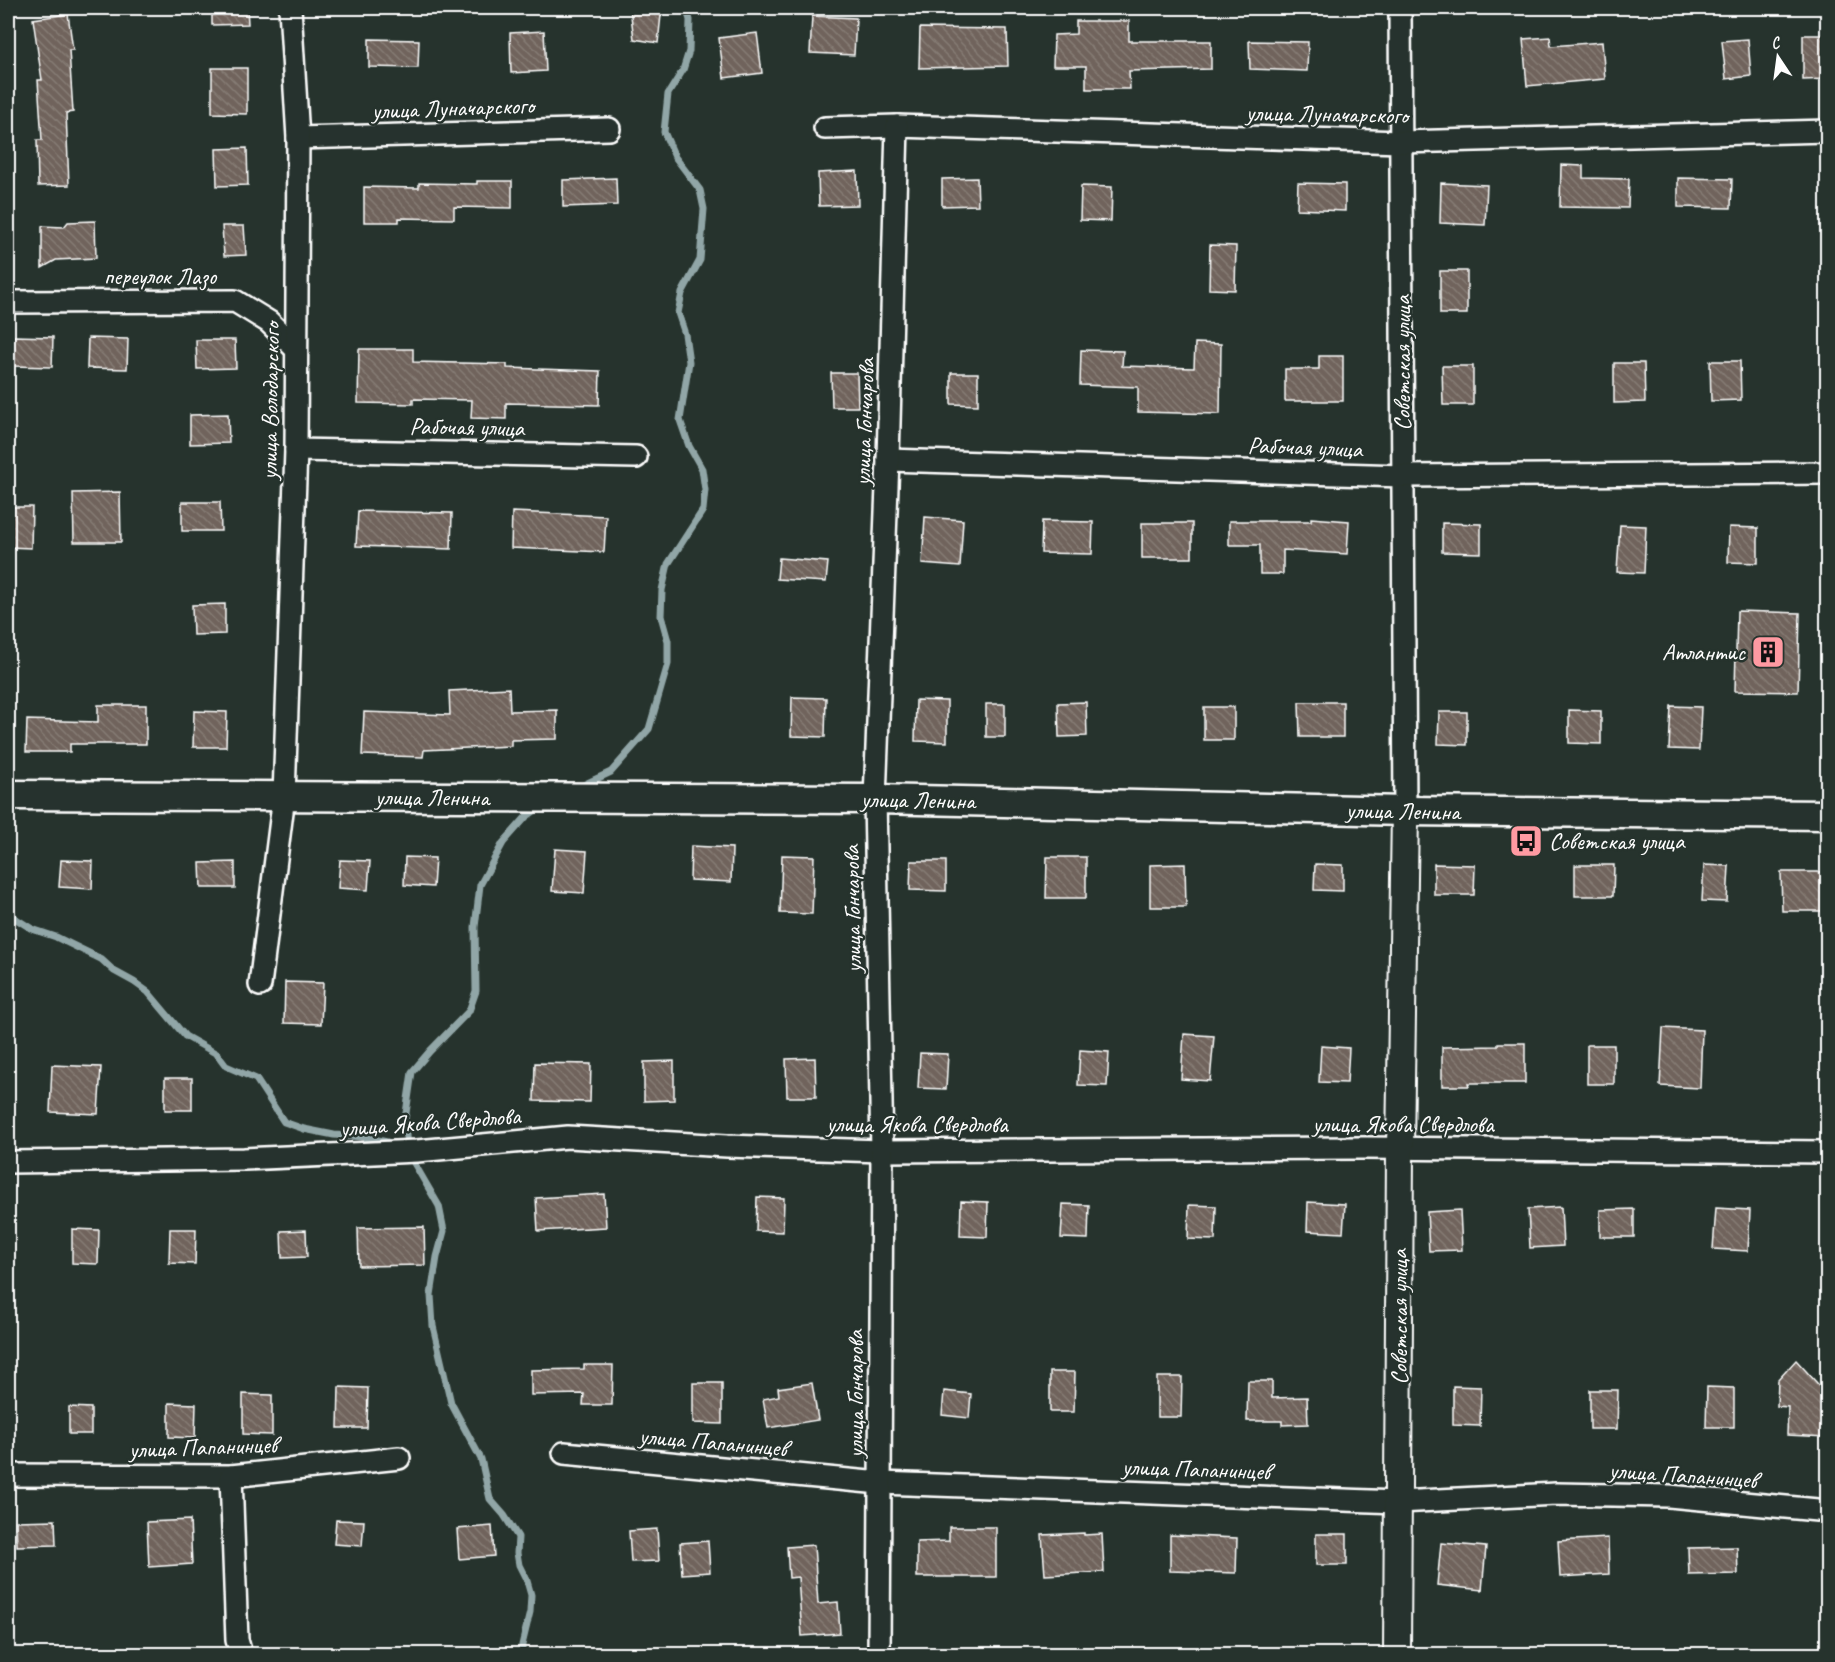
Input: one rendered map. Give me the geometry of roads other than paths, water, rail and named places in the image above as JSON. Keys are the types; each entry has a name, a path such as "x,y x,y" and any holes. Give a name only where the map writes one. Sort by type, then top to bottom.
{"main road":[{"name":"улица Ленина","path":"8,795 875,799 1405,811 1827,815"}],"street":[{"name":"улица Володарского","path":"260,985 284,796 296,450 298,138 290,8"},
{"name":"Советская улица","path":"1397,1654 1405,811 1400,8"},
{"name":"улица Луначарского","path":"825,128 897,126 1401,142 1827,131"},
{"name":"улица Гончарова","path":"879,1654 882,1151 875,799 888,460 897,126"},
{"name":"улица Луначарского","path":"298,138 609,129"},
{"name":"переулок Лазо","path":"8,302 236,301 269,322 296,349"},
{"name":"Рабочая улица","path":"296,450 636,457"},
{"name":"Рабочая улица","path":"888,460 1403,476 1827,473"},
{"name":"улица Якова Свердлова","path":"8,1162 244,1159 417,1151 568,1137 728,1146 882,1151 1827,1152"},
{"name":"улица Папанинцев","path":"564,1453 880,1484 1398,1502 1556,1494 1669,1496 1827,1511"},
{"name":"улица Папанинцев","path":"8,1475 231,1476 399,1458"},
{"path":"231,1476 237,1640 241,1654"}],"waterway":[{"path":"579,787 611,772 649,729 668,664 668,641 661,616 662,590 668,564 703,510 705,490 702,469 689,446 680,420 689,362 685,334 678,313 682,293 700,260 704,209 700,190 675,157 664,132 668,94 683,70 689,51 690,20 686,8"},
{"path":"522,1654 531,1595 519,1565 518,1537 490,1499 481,1459 451,1403 433,1326 431,1295 444,1231 439,1206 407,1151 405,1120 412,1072 469,1011 476,991 475,927 480,885 503,843 526,817 540,807"},
{"path":"8,910 13,917 32,929 56,937 101,959 114,971 148,992 185,1036 217,1054 226,1066 256,1079 284,1122 304,1129 334,1135 364,1137 394,1145"}],"place":[{"name":"Атлантис","path":"1768,652"},
{"name":"Советская улица","path":"1526,841"}]}
